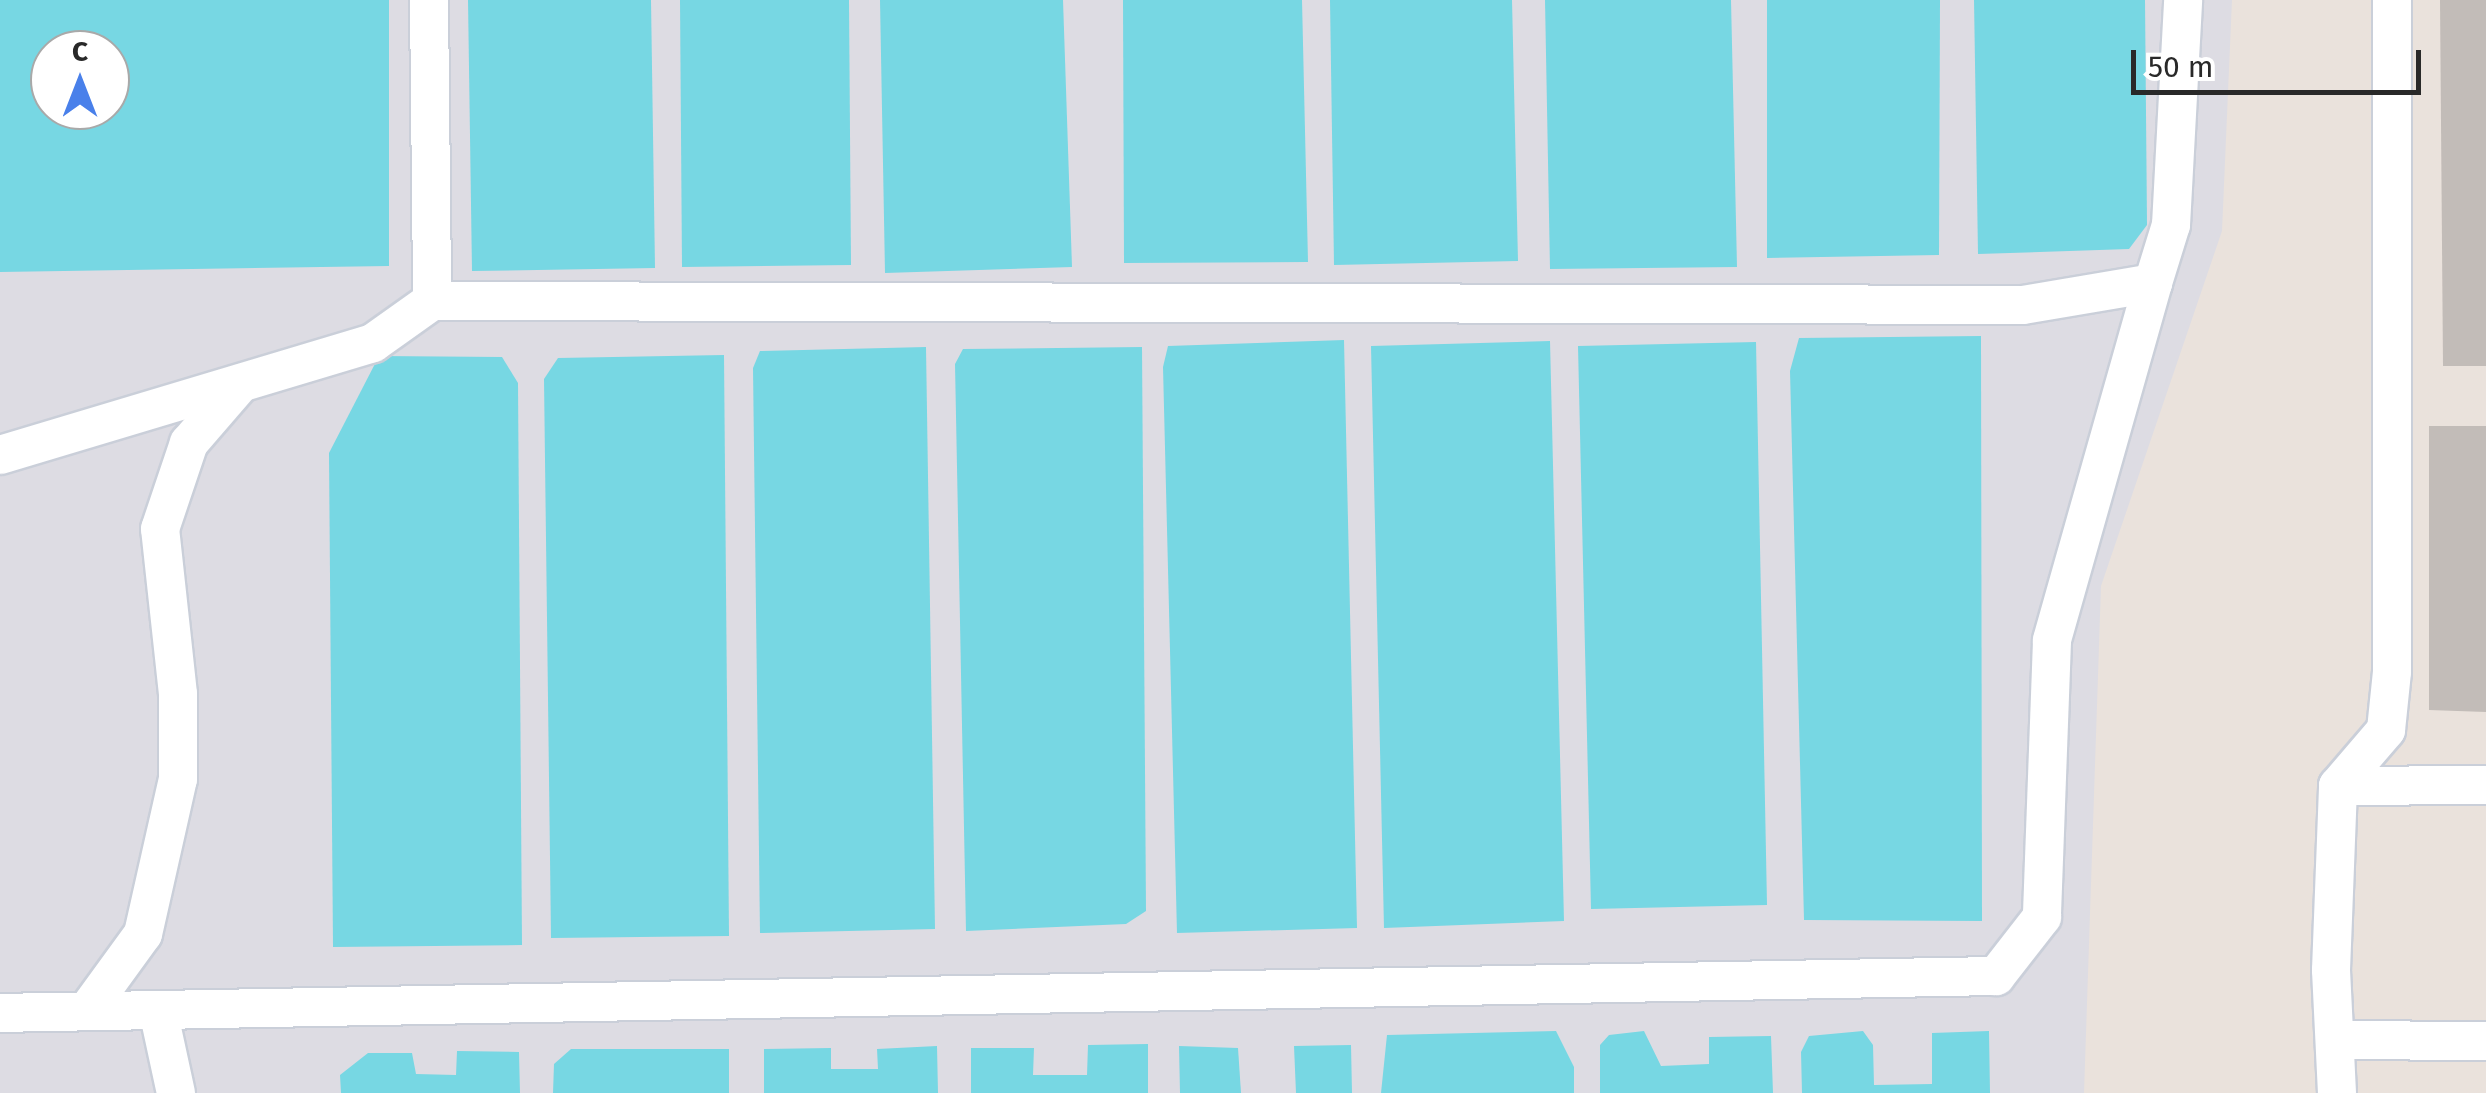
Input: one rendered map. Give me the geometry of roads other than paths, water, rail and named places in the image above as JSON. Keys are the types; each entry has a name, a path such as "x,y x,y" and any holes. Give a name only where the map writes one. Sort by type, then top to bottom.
{"lane":[{"path":"429,0 432,301"},
{"path":"0,1014 1996,976 2042,917 2052,641 2171,225 2183,0"},
{"path":"2337,1093 2331,970 2338,786 2386,730 2392,672 2392,0"},
{"path":"0,454 373,343 432,301 2023,305 2152,283"},
{"path":"87,1011 143,934 178,780 178,694 160,529 190,443 240,384"},
{"path":"2338,786 2486,785"},
{"path":"158,1010 176,1093"},
{"path":"2337,1040 2486,1041"}],"water":[{"path":"0,0 389,0 389,266 0,272"},
{"path":"468,0 651,0 655,268 472,271"},
{"path":"680,0 849,0 851,265 682,267"},
{"path":"880,0 1063,0 1072,267 885,273"},
{"path":"1123,0 1302,0 1308,262 1124,263"},
{"path":"1330,0 1512,0 1518,261 1334,265"},
{"path":"1545,0 1731,0 1737,267 1550,269"},
{"path":"1767,0 1940,0 1939,255 1767,258"},
{"path":"1974,0 2145,0 2147,225 2129,249 1978,254"},
{"path":"1981,336 1982,921 1804,920 1790,371 1799,338"},
{"path":"1344,340 1357,928 1177,933 1163,367 1168,346"},
{"path":"1550,341 1564,921 1384,928 1371,346"},
{"path":"1756,342 1767,905 1591,909 1578,346"},
{"path":"926,347 935,929 760,933 753,368 760,351"},
{"path":"1142,347 1146,911 1126,924 966,931 955,364 963,349"},
{"path":"724,355 729,936 551,938 544,379 558,358"},
{"path":"379,356 502,357 518,383 522,945 333,947 329,453"},
{"path":"1556,1031 1574,1067 1574,1093 1381,1093 1387,1035"},
{"path":"1644,1031 1661,1066 1709,1064 1709,1037 1771,1036 1773,1093 1600,1093 1600,1045 1609,1035"},
{"path":"1863,1031 1873,1045 1874,1085 1932,1084 1932,1033 1989,1031 1990,1093 1802,1093 1801,1052 1809,1036"},
{"path":"1148,1044 1148,1093 971,1093 971,1048 1034,1048 1033,1075 1087,1075 1088,1045"},
{"path":"1351,1045 1352,1093 1296,1093 1294,1046"},
{"path":"937,1046 938,1093 764,1093 764,1049 831,1048 831,1069 878,1069 877,1049"},
{"path":"1179,1046 1238,1048 1241,1093 1180,1093"},
{"path":"571,1049 729,1049 729,1093 553,1093 554,1064"},
{"path":"457,1051 519,1052 520,1093 341,1093 340,1075 368,1053 412,1053 416,1074 456,1075"}]}
